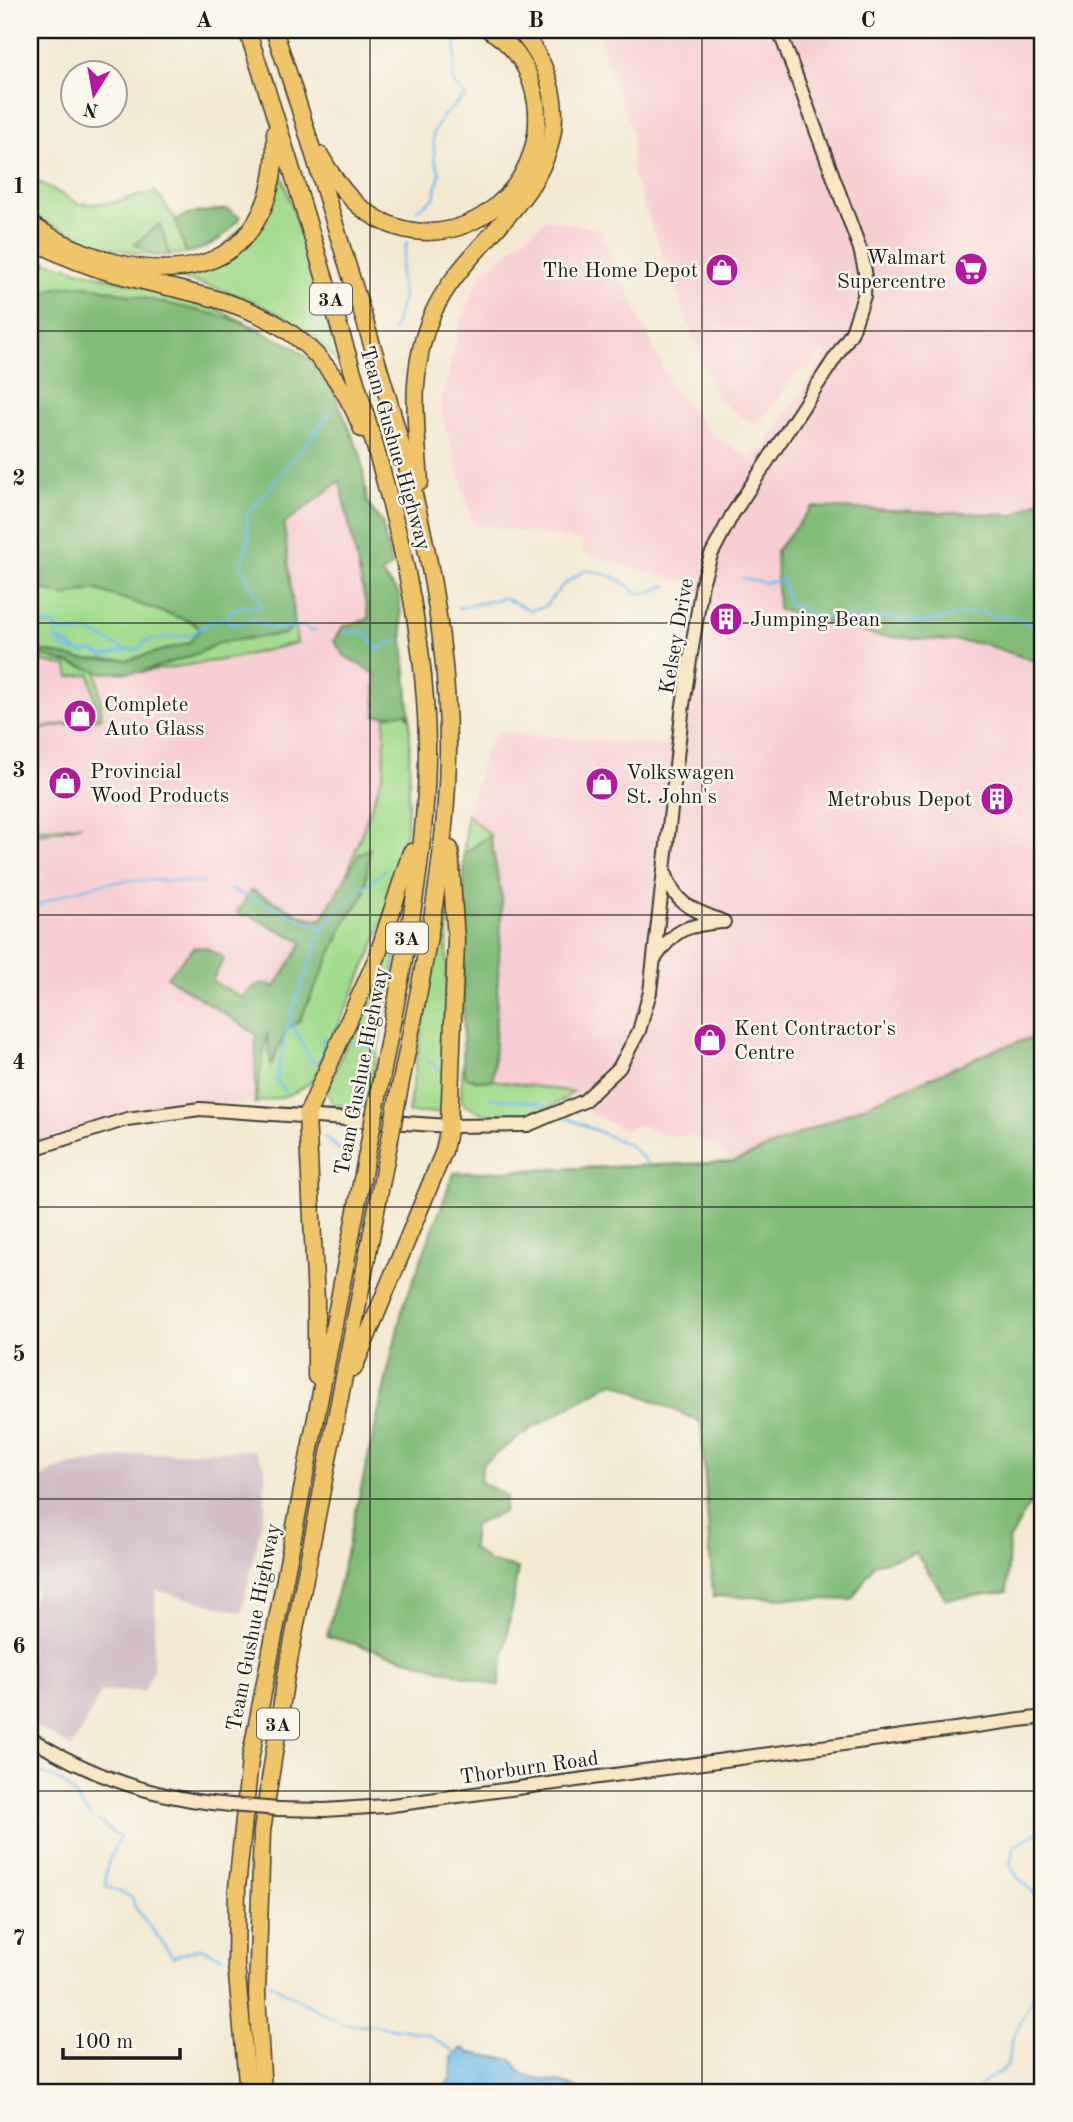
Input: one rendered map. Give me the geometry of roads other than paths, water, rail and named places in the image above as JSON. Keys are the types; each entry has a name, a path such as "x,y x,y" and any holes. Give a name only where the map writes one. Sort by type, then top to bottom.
{"highway":[{"name":"Team Gushue Highway","path":"247,30 270,95 393,503 422,663 426,785 416,880 379,1091 264,1672 241,1831 236,1964 248,2092"},
{"name":"Team Gushue Highway","path":"263,2092 257,1995 262,1832 286,1676 438,884 447,800 444,657 422,520 377,358 274,30"},
{"path":"307,132 346,194 367,212 389,224 414,230 440,231 478,218 510,194 526,172 535,146 538,121 536,96 528,73 516,52 489,30"},
{"path":"422,520 414,392 424,338 433,313 452,281 472,253 528,192 542,172 554,137 552,89 544,66 531,43 519,30"},
{"path":"30,224 72,247 141,267 191,267 221,256 252,230 271,193 275,159 270,95"},
{"path":"30,238 80,263 244,307 286,331 312,353 335,378 356,413 393,503"},
{"path":"314,1430 316,1301 307,1115 396,904 426,785"},
{"path":"333,1433 361,1348 444,1151 449,1126 456,941 447,800"}],"main road":[{"name":"Kelsey Drive","path":"30,1150 102,1125 160,1112 220,1108 449,1126 528,1125 584,1101 602,1086 630,1052 648,1002 683,705 702,583 711,555 732,515 848,341 864,296 865,271 860,249 779,30"},
{"path":"654,960 670,937 682,929 723,922 692,909 677,899 671,891 664,868"},
{"name":"Thorburn Road","path":"30,1738 72,1763 131,1786 176,1798 278,1809 335,1810 385,1806 1043,1717"}],"water":[{"path":"463,2048 470,2053 512,2060 520,2071 529,2076 567,2084 582,2092 439,2092 451,2078 452,2056"}],"waterway":[{"path":"417,210 434,198 440,173 435,160 433,133 442,117 465,96 453,83 456,45 451,35 453,30"},
{"path":"393,332 403,298 400,272 407,242"},
{"path":"30,625 51,624 63,632 88,631 126,650 140,649 144,641 190,635 211,621 226,618 233,609 244,606 256,609 261,604 241,565 249,538 247,515 332,411"},
{"path":"458,608 504,598 530,610 544,607 563,585 585,570 613,577 636,593 649,593 667,585"},
{"path":"742,578 765,583 783,580 788,603 818,617 892,618 917,623 983,611 994,617 1017,617 1032,625 1043,626"},
{"path":"226,618 232,624 252,620 272,629 305,626 311,632 316,629"},
{"path":"30,635 37,627"},
{"path":"55,627 57,641 62,640 80,653 92,651 104,656 126,650"},
{"path":"344,632 366,632 378,650 399,639"},
{"path":"59,642 65,649 75,651"},
{"path":"229,889 323,928 352,896 384,871"},
{"path":"30,909 73,891 115,882 157,880 204,883"},
{"path":"323,929 289,1019 312,1062 319,1061 323,1053 323,1038 325,1039"},
{"path":"286,1092 276,1080 289,1020"},
{"path":"352,1042 371,1048"},
{"path":"426,1059 445,1074"},
{"path":"490,1098 539,1103 551,1109"},
{"path":"563,1116 629,1145 648,1163"},
{"path":"325,1137 344,1154"},
{"path":"30,1770 55,1778 68,1787 91,1817"},
{"path":"99,1821 120,1838 107,1869 107,1887 132,1897 135,1907 173,1957 200,1948 223,1957"},
{"path":"1043,1829 1015,1846 1010,1863 1017,1877 1043,1901"},
{"path":"976,2092 984,2082 1007,2067 1012,2041 1043,1974"},
{"path":"269,1983 342,2024 373,2025 428,2034 456,2053"}],"place":[{"name":"Walmart Supercentre","path":"971,269"},
{"name":"The Home Depot","path":"722,270"},
{"name":"Jumping Bean","path":"726,619"},
{"name":"Complete Auto Glass","path":"80,716"},
{"name":"Provincial Wood Products","path":"65,783"},
{"name":"Volkswagen St. John's","path":"602,784"},
{"name":"Metrobus Depot","path":"997,799"},
{"name":"Kent Contractor's Centre","path":"710,1040"}]}
